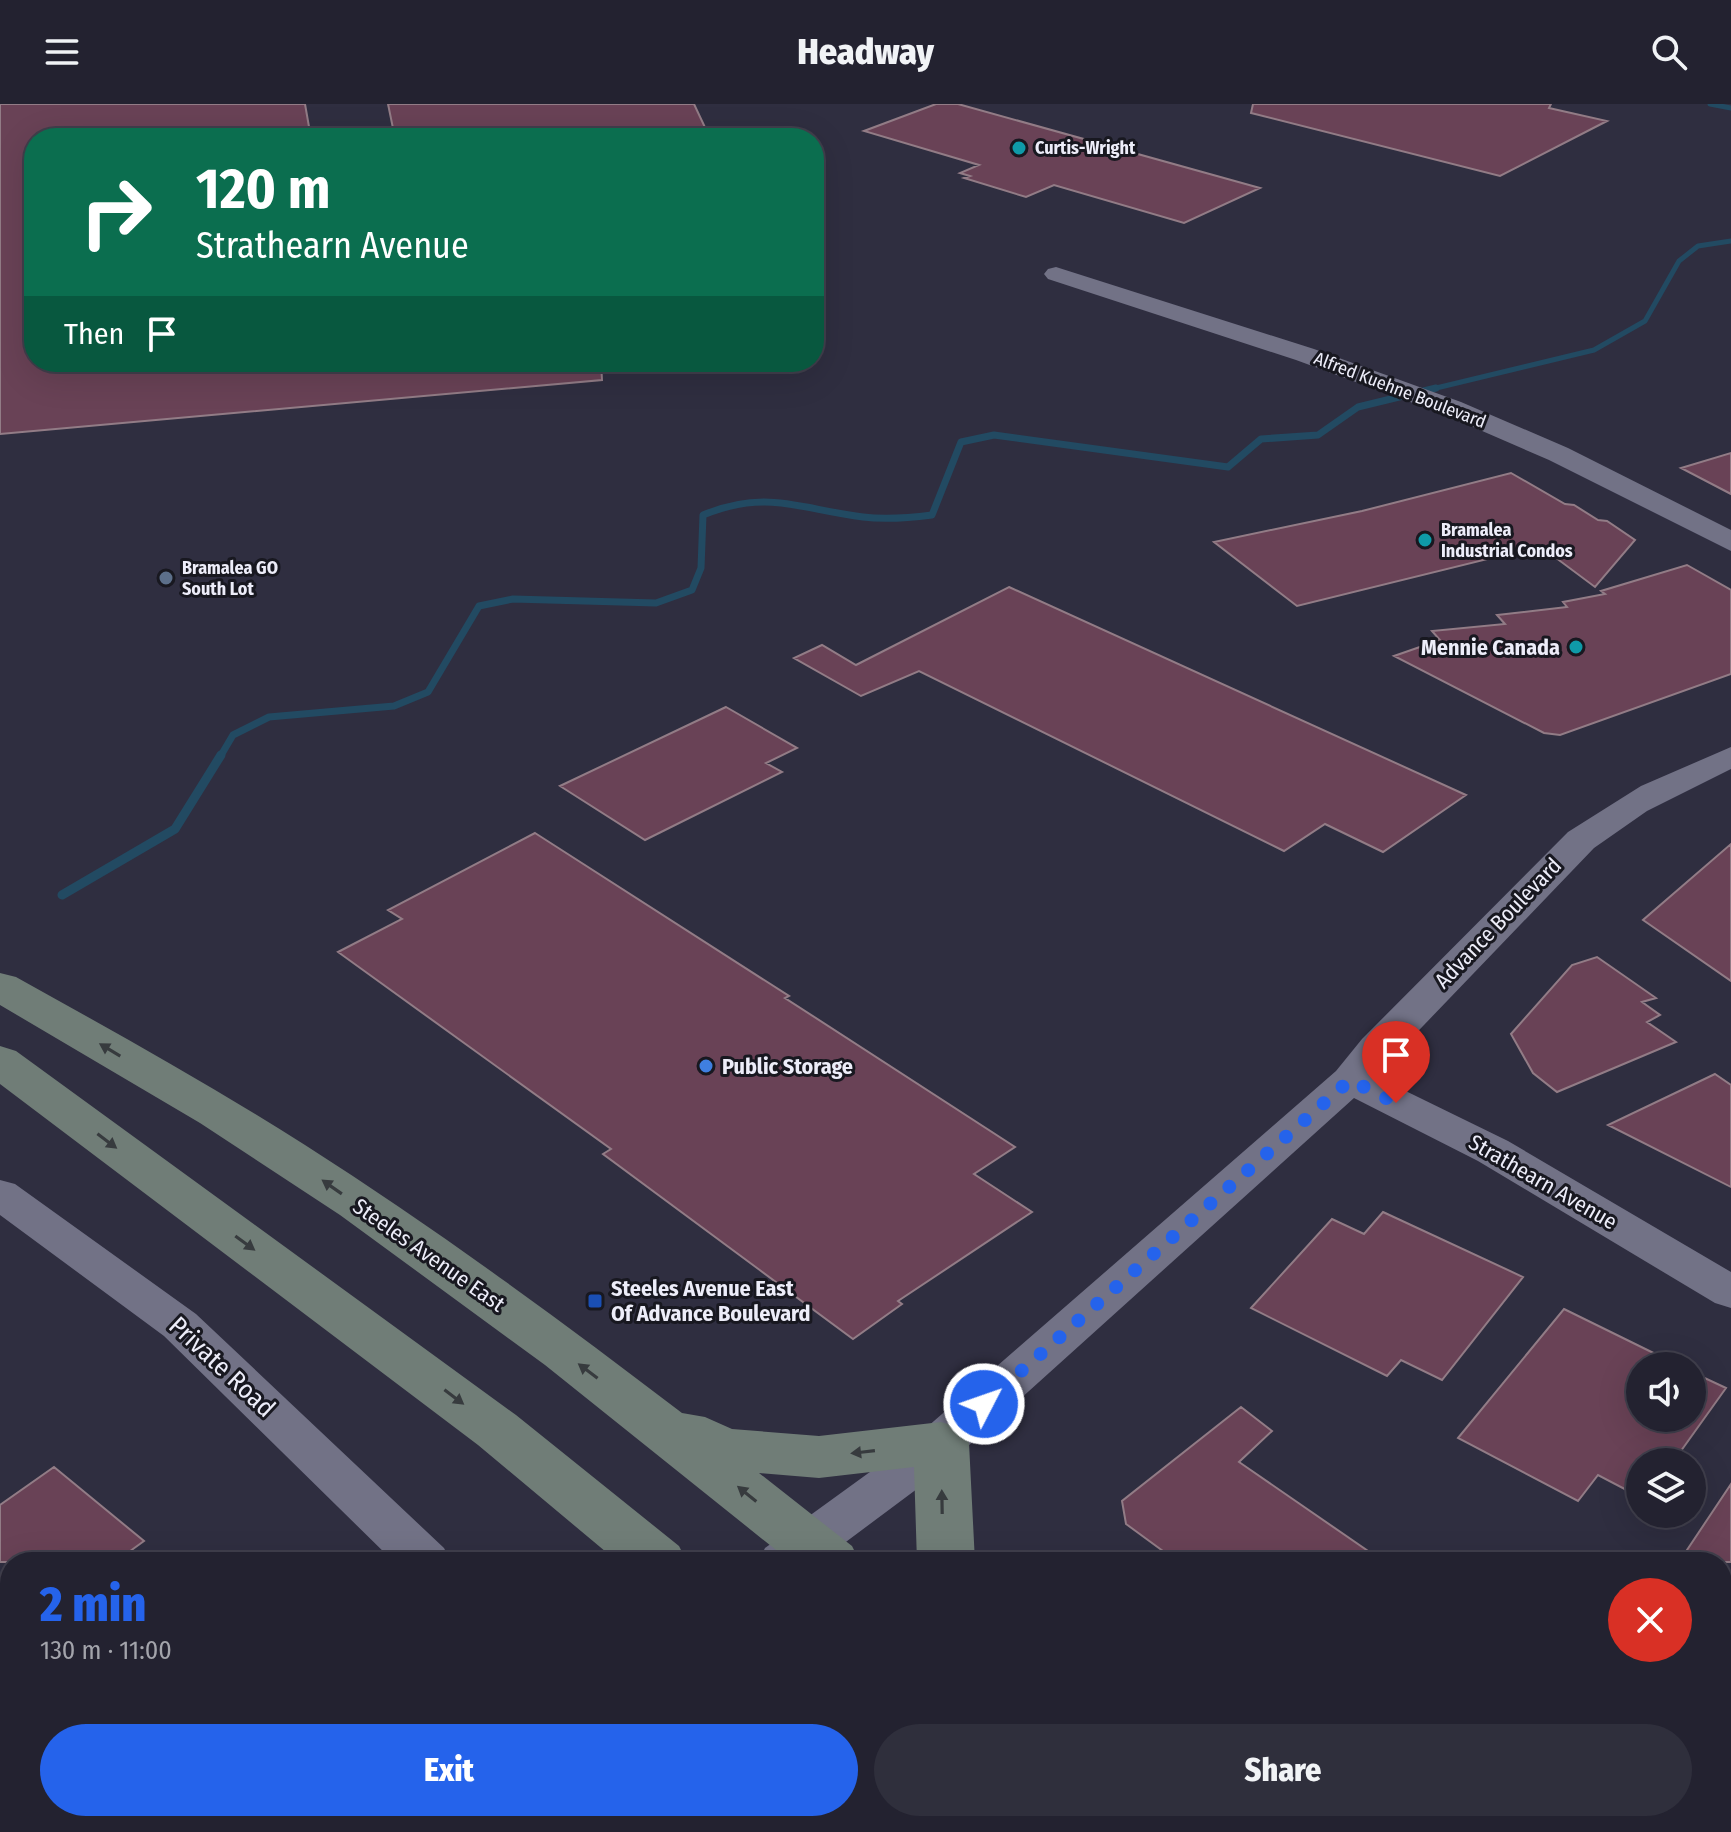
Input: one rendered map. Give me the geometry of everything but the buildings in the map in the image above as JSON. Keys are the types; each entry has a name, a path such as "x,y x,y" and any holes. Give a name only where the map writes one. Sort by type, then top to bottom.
{"main road":[{"name":"Steeles Avenue East","path":"0,987 287,1156 475,1287 651,1417 803,1552"},
{"path":"0,1061 497,1430 646,1552"},
{"path":"651,1417 726,1449 819,1457 941,1443 946,1552"}],"street":[{"name":"Alfred Kuehne Boulevard","path":"1056,274 1378,380 1454,409 1559,454 1731,542"},
{"name":"Advance Boulevard","path":"812,1552 941,1443 1350,1080 1376,1048 1581,840 1603,822 1674,780 1731,757"},
{"name":"Strathearn Avenue","path":"1350,1080 1493,1151 1731,1292"},
{"name":"Private Road","path":"0,1194 180,1325 416,1552"}],"waterway":[{"path":"1710,104 1731,108"},
{"path":"1428,390 1594,350 1645,321 1679,261 1698,246 1731,241"},
{"path":"220,757 233,735 269,717 394,706 428,692 479,606 513,599 656,603 692,590 701,568 703,515 726,507 765,502 872,518 932,515 961,442 994,435 1228,467 1261,439 1318,435 1358,407 1436,388"},
{"path":"62,895 175,829 221,755"}],"place":[{"name":"Curtis-Wright","path":"1019,148"},
{"name":"Bramalea Industrial Condos","path":"1425,540"},
{"name":"Bramalea GO South Lot","path":"166,578"},
{"name":"Mennie Canada","path":"1576,647"},
{"name":"Public Storage","path":"706,1066"},
{"name":"Steeles Avenue East Of Advance Boulevard","path":"595,1301"}],"route":[{"path":"984,1404 1350,1080 1396,1103"}]}
